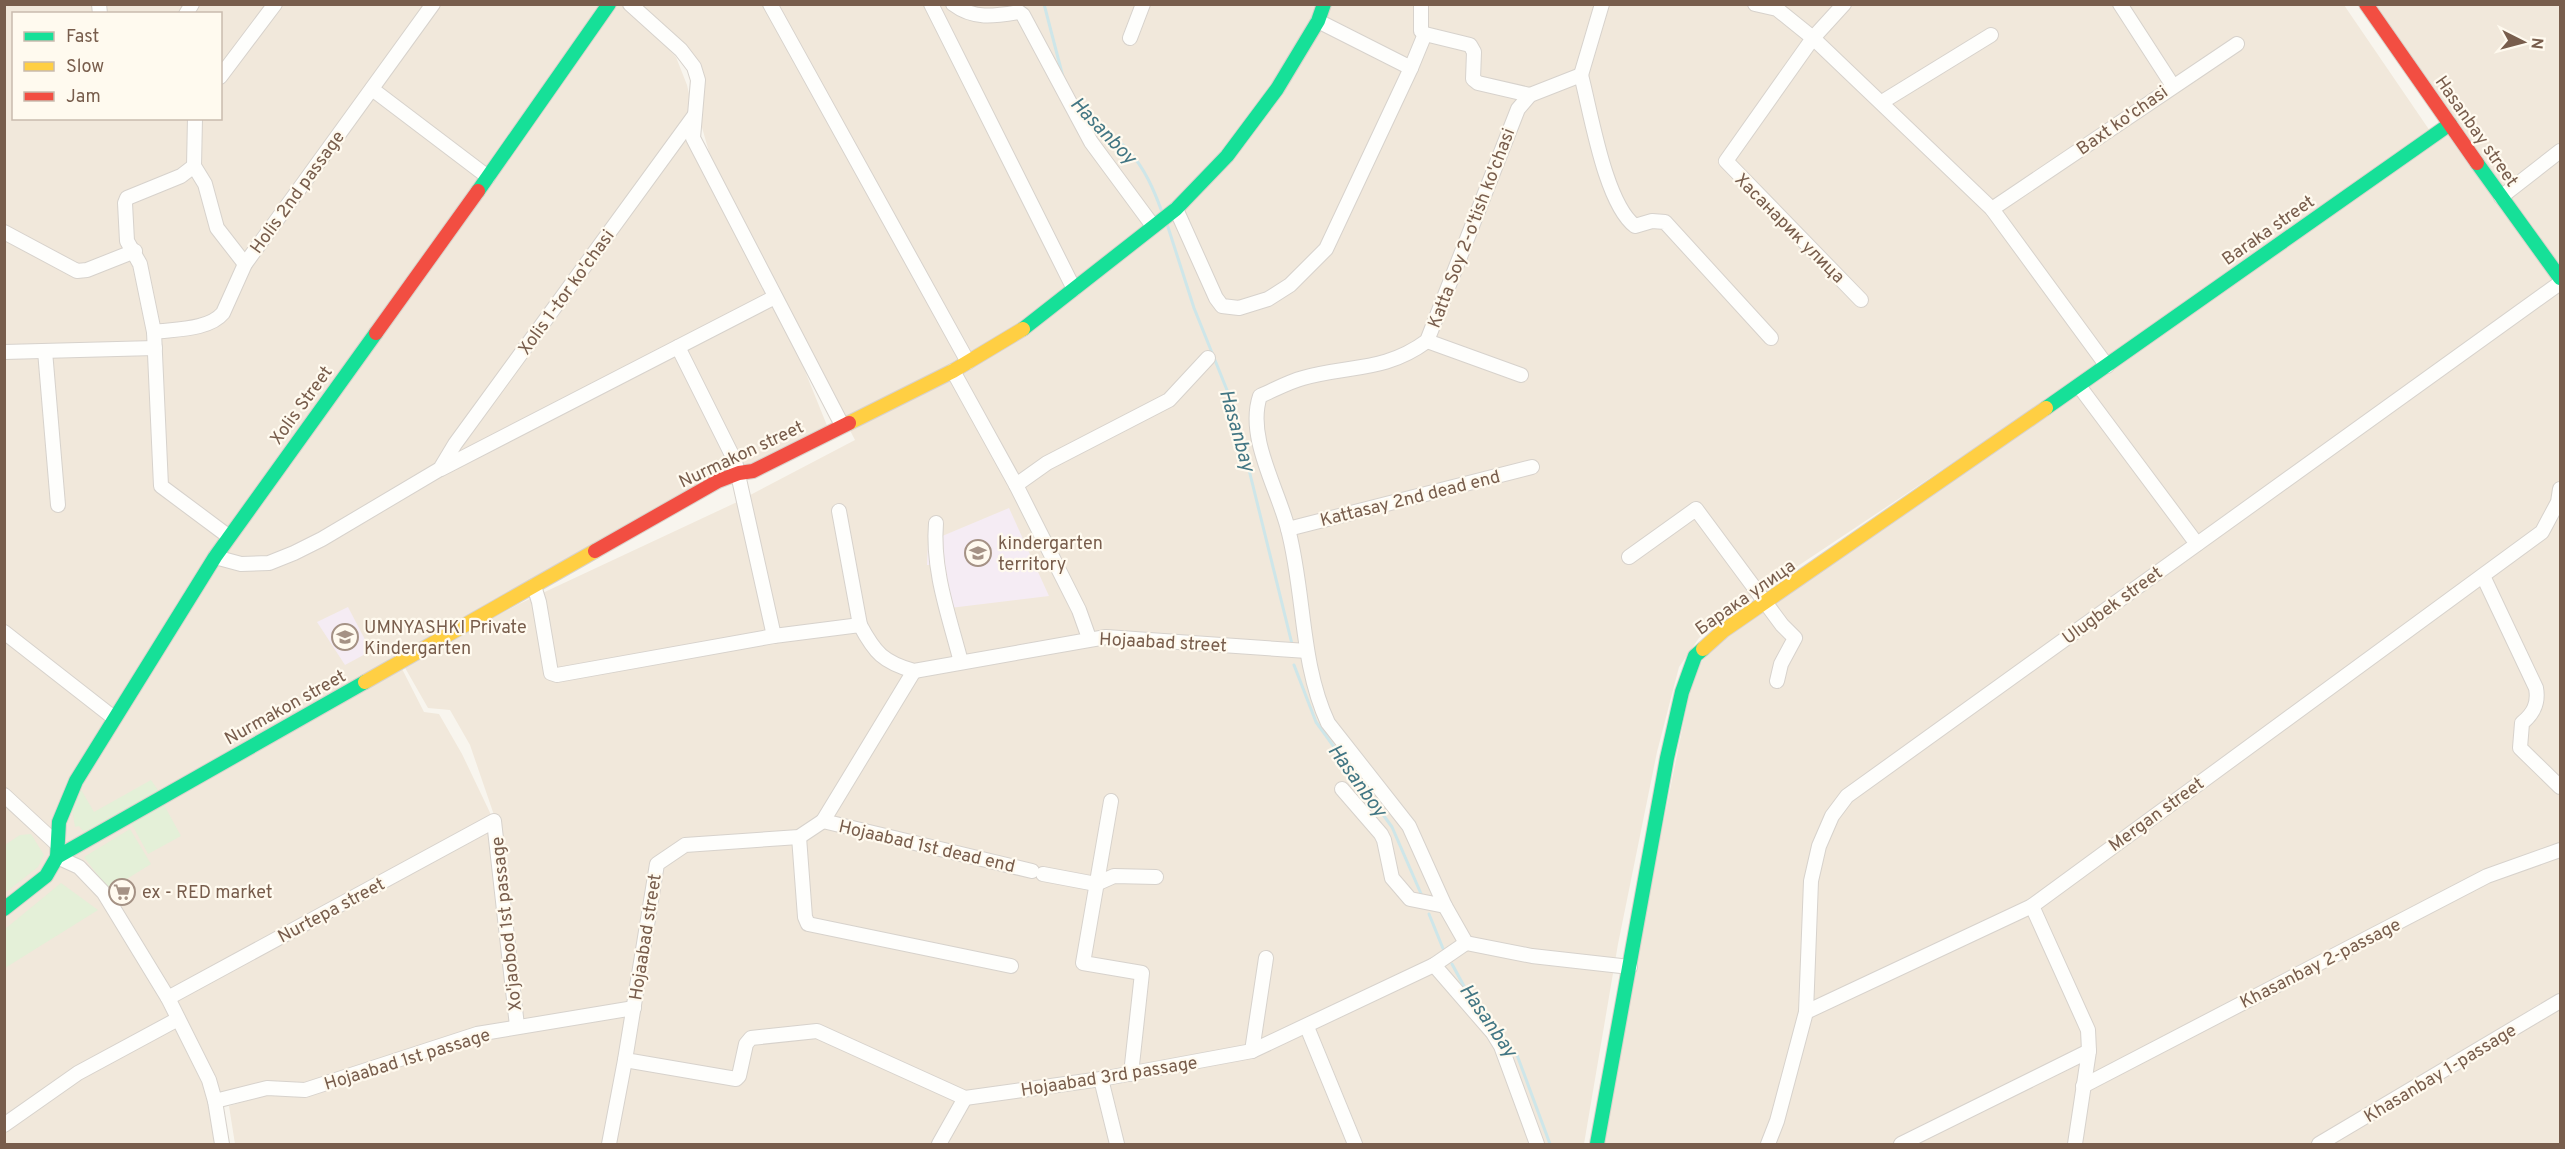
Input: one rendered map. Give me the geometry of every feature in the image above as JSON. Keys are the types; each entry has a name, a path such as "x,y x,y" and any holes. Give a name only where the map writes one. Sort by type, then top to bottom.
{"street":[{"path":"222,74 275,4"},
{"name":"Holis 2nd passage","path":"154,332 208,324 217,320 223,313 245,264 433,4"},
{"path":"591,4 606,9"},
{"path":"630,4 681,50 694,67 698,86 693,138 842,425"},
{"path":"771,4 968,362"},
{"path":"931,4 1074,289"},
{"path":"953,4 968,15 995,16 1019,12 1023,15 1091,142 1153,226"},
{"path":"1130,38 1143,4"},
{"name":"Nurmakon street","path":"57,850 534,586 718,481 739,473 753,471 953,370 1018,333 1176,209 1227,156 1277,89 1318,21 1324,4"},
{"path":"1421,4 1420,31 1470,45 1475,61 1473,79 1478,83 1530,96 1581,75"},
{"path":"1602,4 1581,75 1612,194 1628,221 1635,226 1652,221 1665,222 1771,338"},
{"path":"1755,4 1777,7 1813,38 1992,209 2107,366"},
{"path":"1813,38 1844,4"},
{"name":"Baxt ko'chasi","path":"1992,209 2173,86 2120,4"},
{"name":"Hasanbay street","path":"2366,4 2560,278"},
{"name":"Xolis Street","path":"57,850 59,822 65,804 114,718 214,557 606,9"},
{"path":"1318,21 1411,68"},
{"path":"1176,209 1216,298 1222,306 1239,308 1268,299 1290,285 1326,249 1425,34"},
{"path":"1882,102 1991,35"},
{"name":"Хасанарик улица","path":"1813,38 1725,161 1861,300"},
{"path":"2173,86 2237,44"},
{"path":"372,89 488,177"},
{"name":"Katta Soy 2-o'tish ko'chasi","path":"1466,943 1445,906 1409,826 1328,723 1307,651 1300,588 1288,529 1256,432 1255,410 1260,396 1302,378 1380,365 1409,354 1427,342 1518,109 1530,96"},
{"name":"Xolis 1-tor ko'chasi","path":"440,469 454,444 694,116"},
{"path":"195,120 194,166 205,184 217,228 245,264"},
{"name":"Baraka street","path":"2107,366 2450,124"},
{"path":"2501,197 2560,151"},
{"path":"194,166 181,176 127,198 125,203 127,241 135,250 140,264 154,332 161,486 228,536"},
{"path":"4,231 77,271 87,270 135,250"},
{"name":"Ulugbek street","path":"1768,1144 1778,1121 1806,1012 1811,881 1819,846 1832,816 1847,796 2560,283"},
{"name":"Xolis 1-tor ko'chasi","path":"214,557 241,564 269,563 278,560 322,539 440,469 775,297"},
{"path":"1427,342 1521,375"},
{"path":"678,347 739,473 739,486 774,636"},
{"path":"4,352 155,348"},
{"path":"45,351 58,505"},
{"path":"1016,485 1047,463 1169,400 1208,357"},
{"name":"Барака улица","path":"1597,1144 1666,758 1688,673 1695,656 1708,642 2107,366"},
{"path":"953,370 1016,485 1079,610 1089,638"},
{"path":"2079,386 2197,544"},
{"name":"Kattasay 2nd dead end","path":"1288,529 1532,467"},
{"name":"Mergan street","path":"1806,1012 2032,906 2542,531 2558,502 2560,489"},
{"path":"1629,557 1696,509 1782,625 1795,638 1781,664 1777,681"},
{"path":"839,511 860,625 879,655 896,666 914,670 823,821 799,837 805,917 808,924 1011,966"},
{"path":"936,523 934,548 937,570 961,662"},
{"path":"2483,576 2536,688 2533,714 2522,723 2520,748 2560,787"},
{"path":"534,586 551,673 557,675 774,636 860,625"},
{"path":"4,632 114,718"},
{"name":"Hojaabad street","path":"914,670 1089,638 1106,637 1307,651"},
{"path":"1342,789 1384,840 1392,878 1410,899 1445,906"},
{"path":"4,795 57,850 79,867 104,893 168,998 200,1060 215,1101 222,1144"},
{"path":"1111,801 1083,963 1142,973 1131,1074"},
{"name":"Nurtepa street","path":"168,998 494,821"},
{"name":"Xo'jaobod 1st passage","path":"494,821 517,1026"},
{"name":"Hojaabad 1st dead end","path":"823,821 1037,873 1096,884"},
{"name":"Hojaabad street","path":"609,1144 657,864 685,844 799,837"},
{"path":"4,909 46,876 57,850"},
{"name":"Khasanbay 2-passage","path":"2083,1086 2487,876 2560,850"},
{"path":"1096,884 1114,876 1156,877"},
{"path":"2032,906 2088,1030 2090,1051 2075,1144"},
{"path":"1466,943 1532,956 1630,967"},
{"name":"Hojaabad 3rd passage","path":"965,1098 1101,1079 1252,1051 1434,965 1466,943"},
{"path":"1252,1051 1266,958"},
{"path":"1434,965 1493,1033 1501,1046 1537,1144"},
{"name":"Khasanbay 1-passage","path":"2319,1144 2560,1001"},
{"name":"Hojaabad 1st passage","path":"215,1101 267,1088 305,1090 477,1034 634,1008"},
{"path":"4,1125 78,1073 178,1019"},
{"path":"1307,1027 1355,1144"},
{"path":"625,1060 736,1079 739,1076 746,1044 751,1038 817,1031 965,1098 939,1144"},
{"path":"1901,1144 2090,1051"},
{"path":"1101,1079 1117,1144"}],"shaded area":[{"path":"947,4 1012,14 1029,4 2344,5 2430,131 2111,357 1765,588 1699,638 1679,667 1657,752 1618,944 1584,1144 235,1144 229,1106 264,1096 317,1094 472,1041 524,1032 506,850 470,745 450,710 428,708 404,666 519,604 735,503 855,440 713,166 699,117 698,74 637,5"},
{"path":"5,5 627,5 676,57 687,85 694,116 713,172 775,297 828,428 399,663 424,712 439,714 462,754 494,821 517,1026 305,1090 267,1088 216,1101 222,1144 5,1144"},
{"path":"961,5 1010,5 1007,8 975,10"},
{"path":"2369,5 2560,5 2560,1144 1599,1144 1693,675 1712,646 2455,125"},
{"name":"kindergarten territory","path":"1009,508 1049,596 950,608 939,565 927,565 928,542"},
{"name":"UMNYASHKI Private Kindergarten","path":"348,607 371,651 345,665 317,622"}],"green space":[{"path":"151,780 160,793 86,835 79,826 75,827 71,803 79,786 94,812"},
{"path":"163,803 181,836 148,854 130,821"},
{"path":"130,829 151,864 109,890 84,857"},
{"path":"31,834 44,855 38,867 5,893 5,845 20,835"},
{"path":"61,883 98,910 5,968 5,929"}],"waterway":[{"name":"Hasanboy","path":"1044,4 1063,77"},
{"name":"Hasanboy","path":"1077,103 1135,158 1162,212"},
{"name":"Hasanbay","path":"1167,224 1194,308 1233,405 1292,644"},
{"name":"Hasanboy","path":"1294,665 1316,722 1392,827 1422,896"},
{"name":"Hasanboy","path":"1429,914 1444,951"},
{"name":"Hasanbay","path":"1452,964 1465,988 1480,1008"},
{"name":"Hasanbay","path":"1504,1039 1517,1055 1550,1144"}],"traffic: fast":[{"path":"478,191 609,4"},
{"path":"1023,329 1176,209 1227,156 1277,89 1318,21 1324,4"},
{"path":"2046,408 2450,124"},
{"path":"2477,163 2560,278"},
{"path":"57,857 59,822 76,781 215,557 376,333"},
{"path":"1597,1144 1667,758 1682,692 1695,656 1703,649"},
{"path":"4,909 46,876 57,857 365,682"}],"traffic: slow":[{"path":"849,423 953,371 1023,329"},
{"path":"1703,649 1723,631 2046,408"},
{"path":"365,682 595,551"}],"traffic: jam":[{"path":"2366,4 2477,163"},
{"path":"376,333 478,191"},
{"path":"595,551 718,481 739,473 753,471 849,423"}],"place":[{"name":"kindergarten territory","path":"978,553"},
{"name":"UMNYASHKI Private Kindergarten","path":"345,637"},
{"name":"ex - RED market","path":"122,892"}]}
